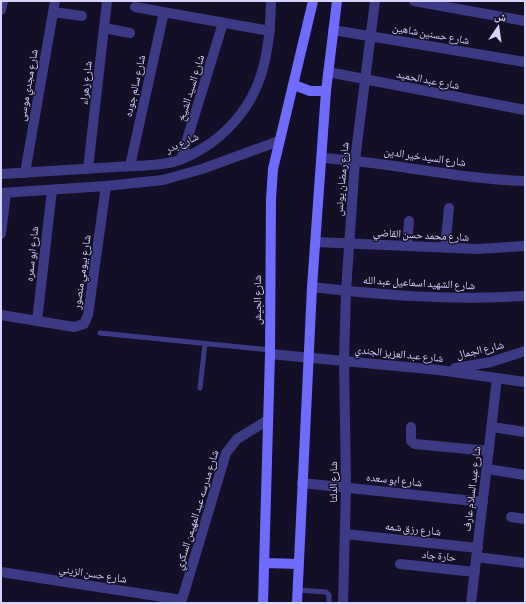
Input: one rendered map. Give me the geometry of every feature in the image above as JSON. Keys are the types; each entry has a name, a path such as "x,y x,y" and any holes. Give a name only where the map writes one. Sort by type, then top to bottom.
{"main road":[{"name":"شارع الجيش","path":"263,603 270,352 271,200 273,169 313,1"},
{"path":"297,603 312,287 326,91 337,1"},
{"path":"294,85 310,91 326,91"},
{"path":"264,563 298,564"}],"street":[{"path":"1,10 3,1"},
{"name":"شارع مجدي موسى","path":"25,173 55,1"},
{"name":"شارع زهراء","path":"88,169 107,1"},
{"name":"شارع بدر","path":"1,174 168,164 203,149 222,134 239,117 253,96 262,74 270,31 271,1"},
{"name":"شارع رمضان يونس","path":"344,360 346,291 355,160 375,1"},
{"path":"414,1 525,21"},
{"path":"135,7 270,31"},
{"path":"53,12 82,16"},
{"name":"شارع سالم جوده","path":"130,166 164,12"},
{"name":"شارع السيد الشيخ","path":"181,159 223,23"},
{"path":"104,28 130,33"},
{"name":"شارع حسنين شاهين","path":"334,30 525,62"},
{"name":"شارع عبد الحميد","path":"328,72 525,110"},
{"path":"1,234 4,193 106,186 163,180 202,169 279,141"},
{"name":"شارع السيد خير الدين","path":"322,158 355,160 525,182"},
{"name":"شارع بيومي منصور","path":"1,315 74,327 84,324 87,320 106,186"},
{"name":"شارع ابو سمره","path":"37,321 52,190"},
{"path":"446,248 449,208"},
{"path":"407,246 409,221"},
{"name":"شارع محمد حسن القاضي","path":"316,242 477,249 525,246"},
{"name":"شارع الشهيد اسماعيل عبد الله","path":"312,287 423,298 491,298 525,296"},
{"name":"شارع عبد العزيز الجندي","path":"270,352 439,370 525,382"},
{"name":"شارع الجمال","path":"439,370 478,365 522,353"},
{"name":"شارع الدلتا","path":"343,603 346,534 344,360"},
{"name":"شارع عبد السلام عارف","path":"471,603 497,378"},
{"name":"شارع مدرسه عبد المهيمن السكري","path":"182,602 226,453 237,439 268,420"},
{"path":"411,427 411,441 415,444 489,451"},
{"path":"492,427 525,432"},
{"path":"487,469 525,475"},
{"name":"شارع ابو سعده","path":"302,482 483,502"},
{"path":"511,517 525,519"},
{"name":"شارع رزق شمه","path":"346,534 477,552 525,563"},
{"name":"حارة جاد","path":"400,564 475,572"},
{"name":"شارع حسن الزيني","path":"1,572 182,602"}],"lane":[{"path":"100,332 270,352"},
{"path":"200,388 205,344"},
{"path":"297,590 326,592 329,594 329,603"}]}
